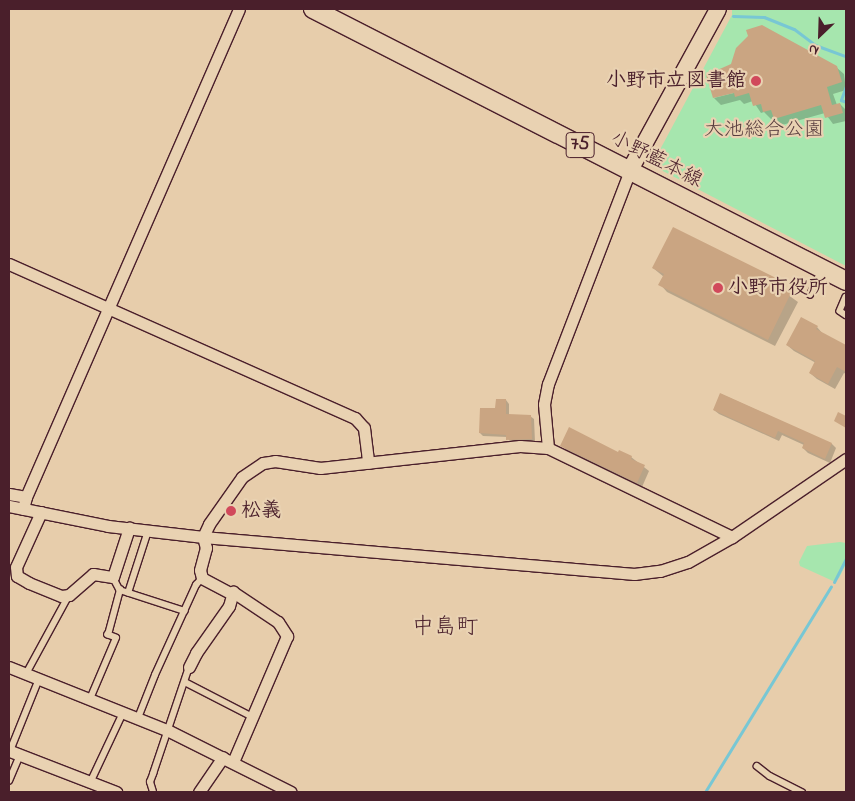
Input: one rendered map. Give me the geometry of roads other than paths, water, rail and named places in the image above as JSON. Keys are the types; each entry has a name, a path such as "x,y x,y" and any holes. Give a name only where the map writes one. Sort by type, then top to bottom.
{"main road":[{"name":"小野藍本線","path":"313,9 846,282"}],"street":[{"path":"25,503 239,9"},
{"path":"548,448 544,404 548,384 630,170 718,9"},
{"path":"9,264 355,418 364,428 368,463"},
{"path":"199,792 228,759 251,716 287,636 278,622 242,596 232,594 202,578 200,570 206,548 203,536 209,524 242,477 263,463 275,461 320,468 520,446 548,448 732,537"},
{"path":"9,494 40,512 129,528 634,574 660,571 688,562 732,537 846,459"},
{"path":"9,506 25,503"},
{"path":"40,512 16,567 17,576 28,583 62,596 70,595 93,574 113,577 129,528"},
{"path":"189,667 196,653 229,606 232,594"},
{"path":"9,667 169,731 291,792"},
{"path":"15,753 69,772 90,783 116,792"}],"lane":[{"path":"810,295 822,269"},
{"path":"846,297 840,311 846,315"},
{"path":"128,593 149,530"},
{"path":"113,577 120,590 185,611"},
{"path":"138,718 155,675 196,585 202,578"},
{"path":"90,699 116,638 108,635 120,590"},
{"path":"26,674 60,608 70,595"},
{"path":"152,792 150,782 152,774 169,731 189,667"},
{"path":"9,781 15,753 39,679"},
{"path":"185,682 251,716"},
{"path":"90,783 123,713"},
{"path":"757,766 770,776 802,792"}],"waterway":[{"path":"733,16 764,17 794,29 815,45 846,56"},
{"path":"846,86 841,100 846,102"},
{"path":"834,582 846,558"},
{"path":"705,792 831,586"}],"place":[{"name":"小野市立図書館","path":"756,81"},
{"name":"小野市役所","path":"718,288"},
{"name":"松義","path":"231,511"}],"district":[{"name":"中島町","path":"445,629"}],"park label":[{"name":"大池総合公園","path":"764,130"}]}
